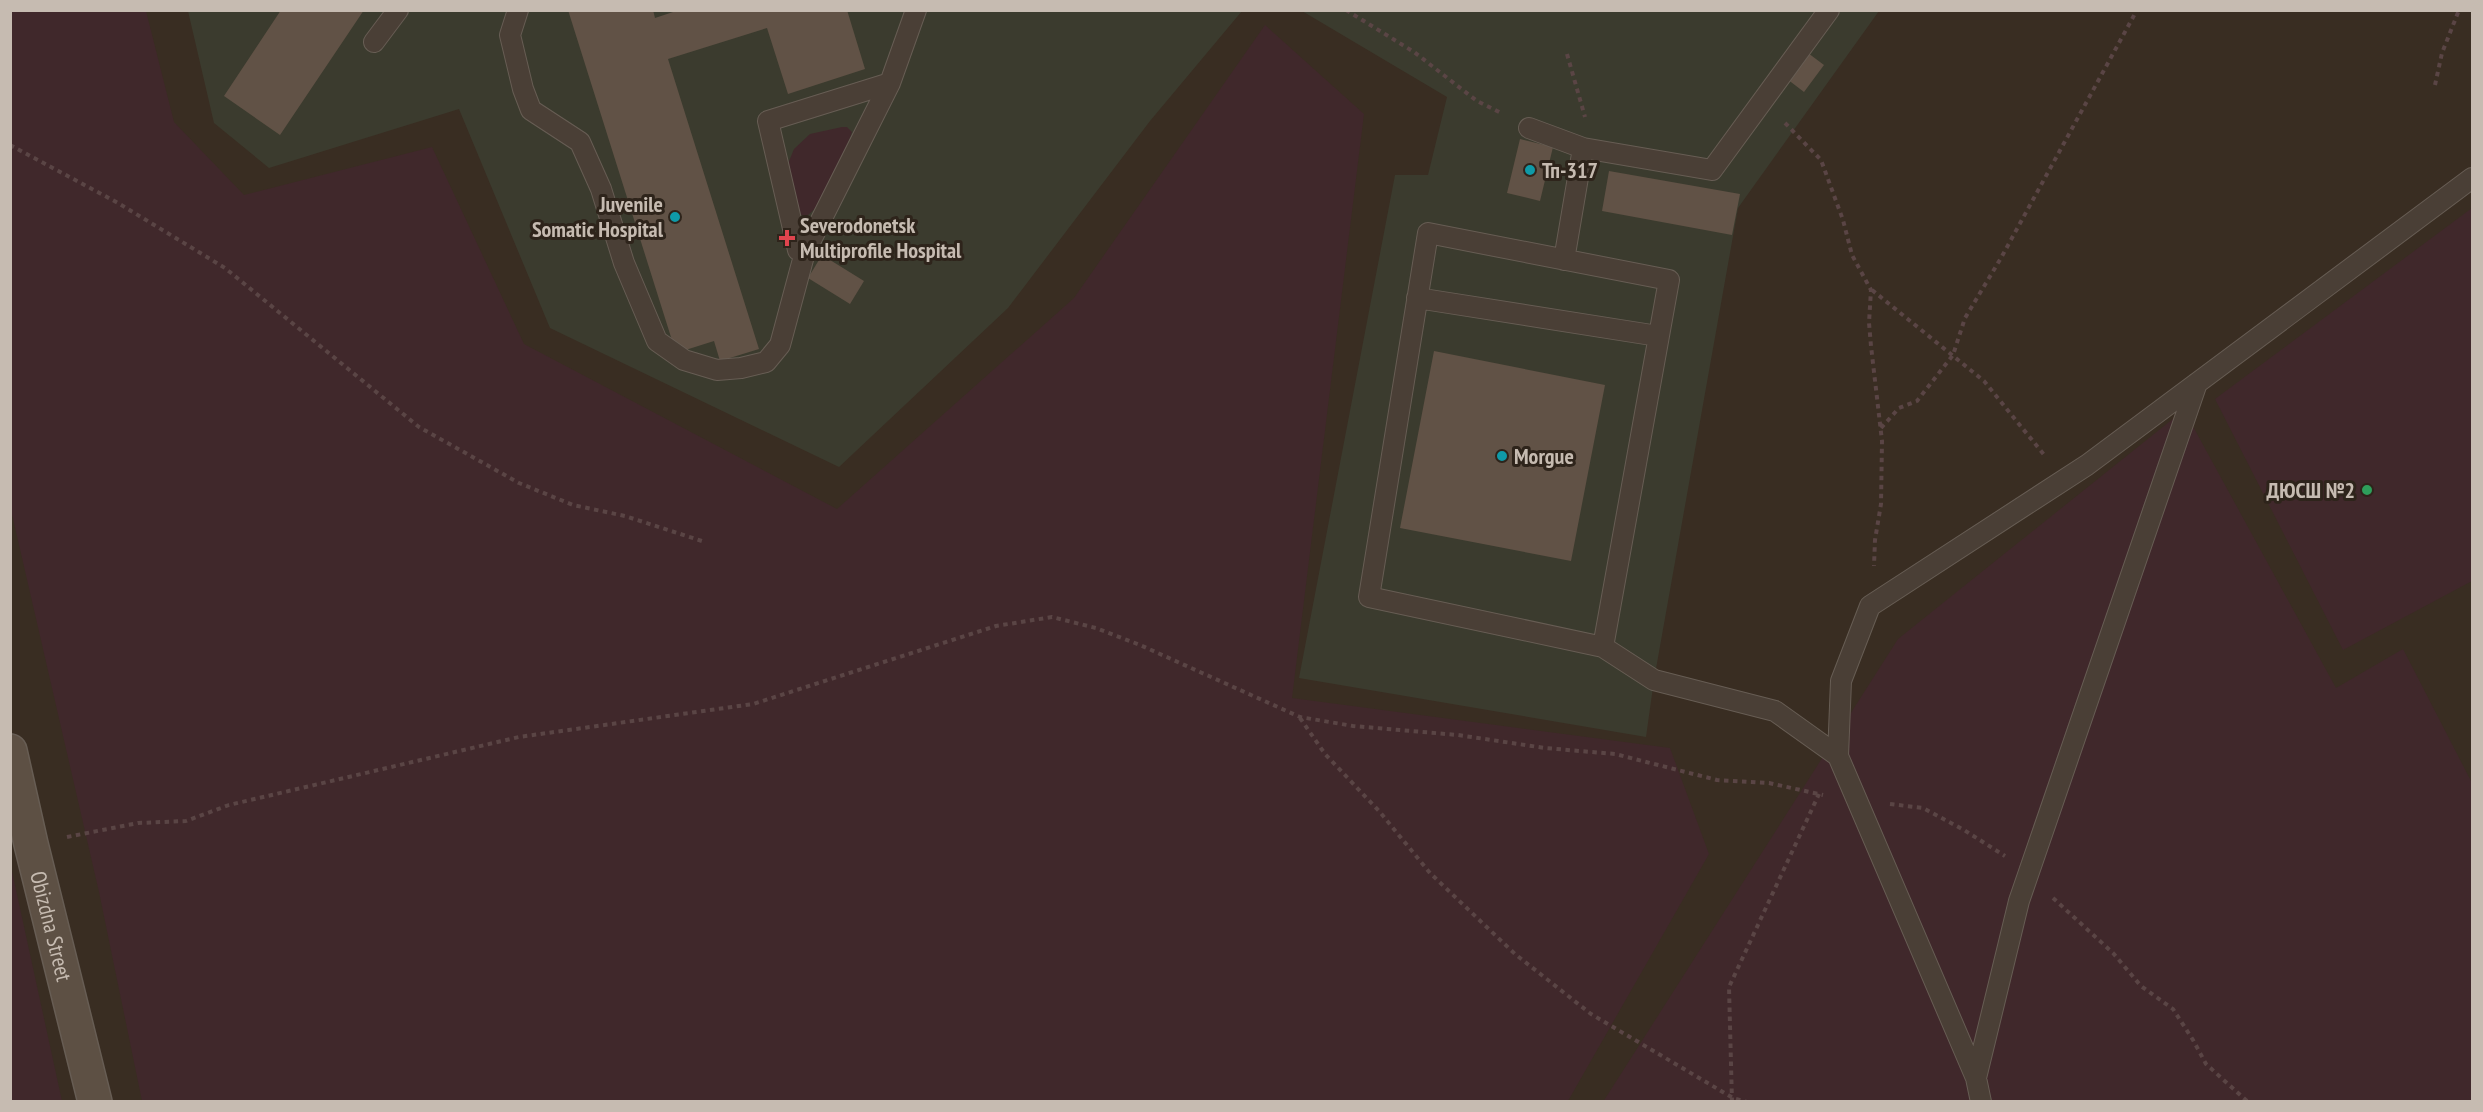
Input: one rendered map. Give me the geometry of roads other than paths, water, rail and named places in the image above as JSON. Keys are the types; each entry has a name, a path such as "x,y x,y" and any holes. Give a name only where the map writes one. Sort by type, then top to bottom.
{"main road":[{"name":"Obizdna Street","path":"10,751 96,1101"}],"lane":[{"path":"374,42 398,10"},
{"path":"518,10 510,35 531,110 580,142 601,189 624,263 657,341 684,360 717,370 741,368 766,362 780,345 805,252 890,83 916,10"},
{"path":"1529,128 1583,148 1712,170 1829,10"},
{"path":"805,252 798,250 768,121 890,83"},
{"path":"1564,260 1583,148"},
{"path":"1981,1101 1976,1078 1838,756 1841,681 1870,606 2065,480 2472,178"},
{"path":"1603,647 1668,280 1428,233 1369,597 1603,647 1654,680 1775,711 1838,756"},
{"path":"1417,297 1658,336"},
{"path":"1976,1078 2019,901 2197,383"}],"place":[{"name":"Тп-317","path":"1530,170"},
{"name":"Juvenile Somatic Hospital","path":"675,217"},
{"name":"Severodonetsk Multiprofile Hospital","path":"787,238"},
{"name":"Morgue","path":"1502,456"},
{"name":"ДЮСШ №2","path":"2367,490"}]}
